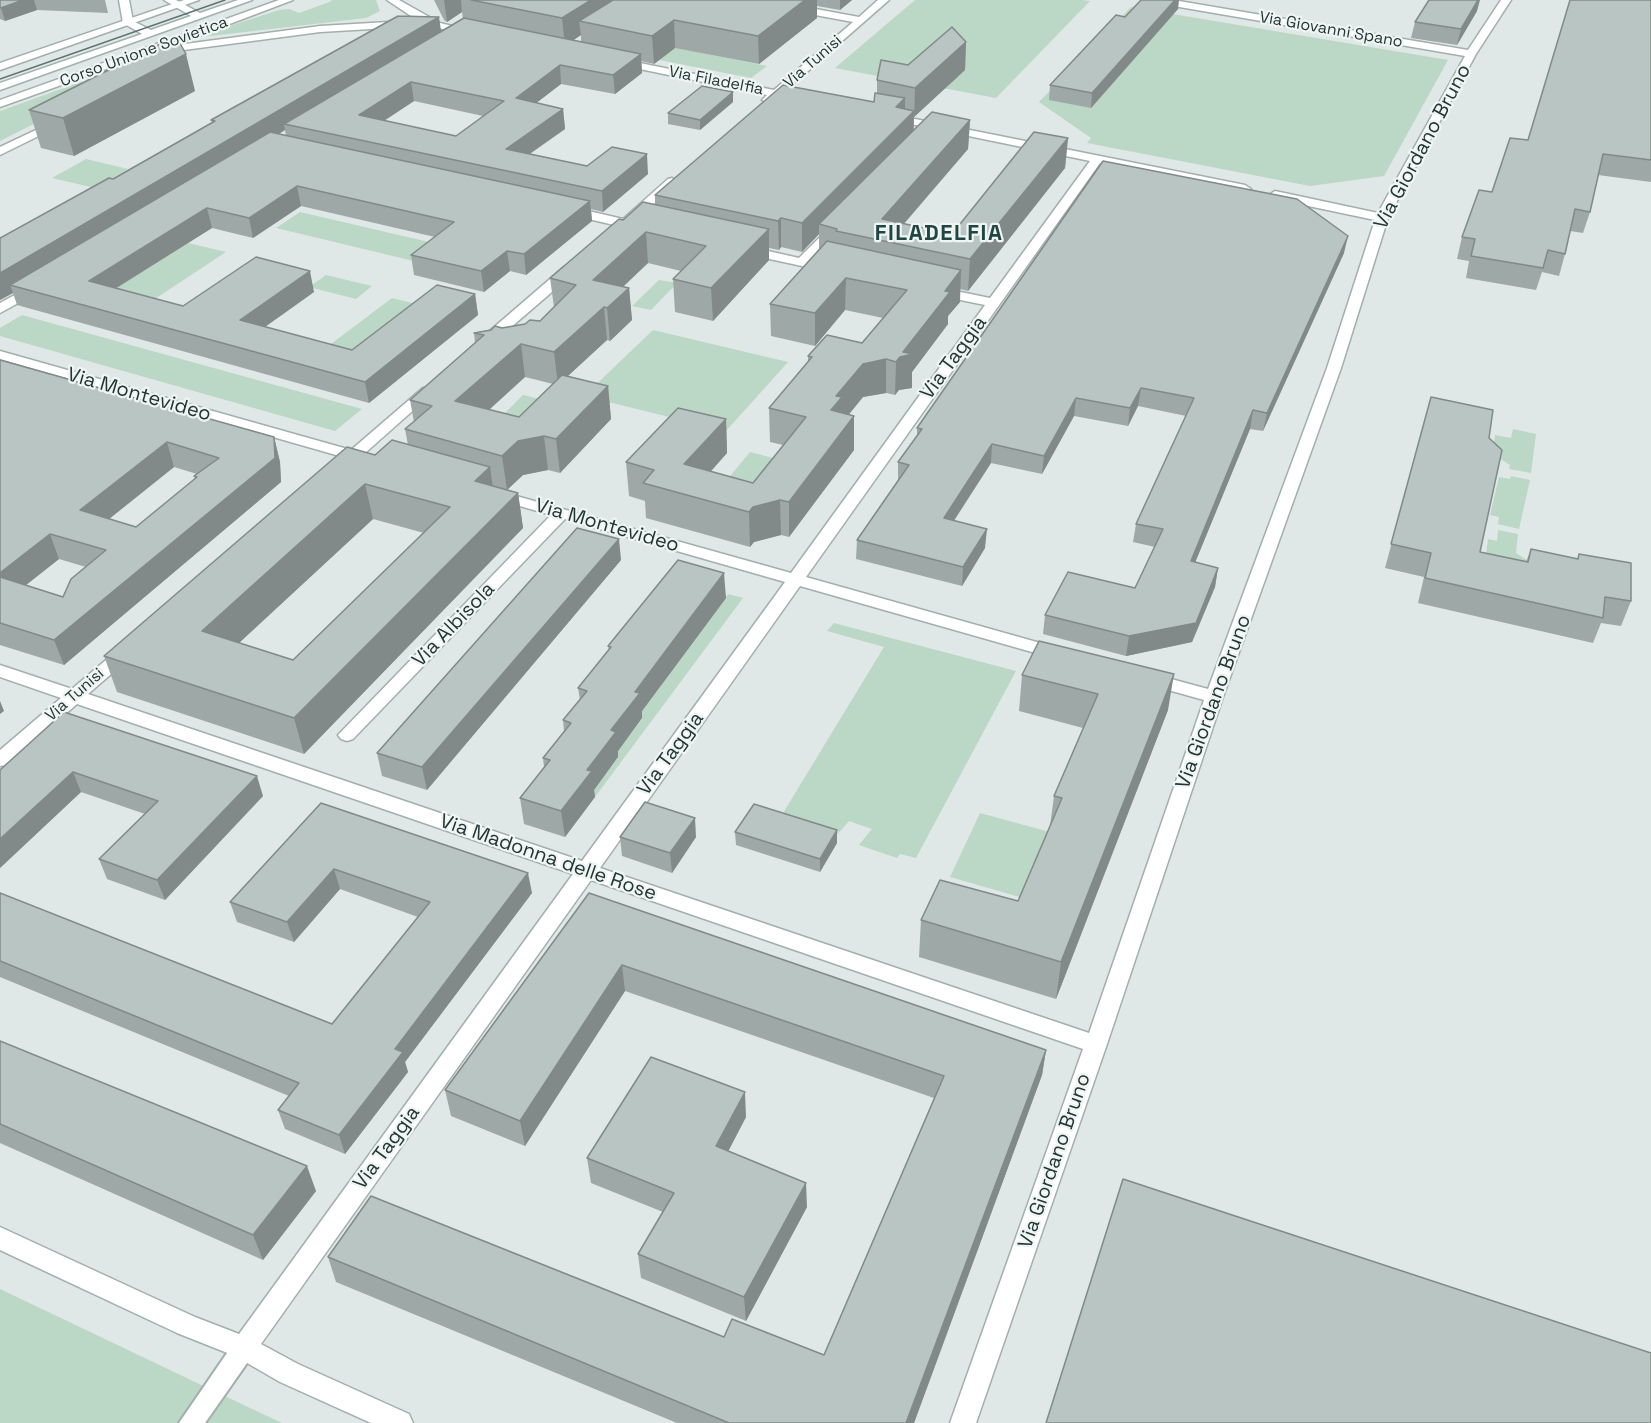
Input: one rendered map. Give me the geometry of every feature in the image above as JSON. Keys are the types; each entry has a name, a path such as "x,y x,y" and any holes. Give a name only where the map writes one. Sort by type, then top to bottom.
{"street":[{"path":"124,0 128,23 132,27 184,47 320,29 389,24 437,25"},
{"name":"Corso Unione Sovietica","path":"0,67 128,23 174,3 194,0"},
{"name":"Corso Unione Sovietica","path":"0,87 247,0"},
{"name":"Corso Unione Sovietica","path":"0,104 288,0"},
{"path":"320,29 383,16 391,11 392,0 449,33 465,30 488,35"},
{"name":"Via Tunisi","path":"750,0 861,20"},
{"name":"Via Tunisi","path":"759,107 884,0"},
{"name":"Via Giovanni Spano","path":"1156,0 1472,54"},
{"name":"Via Giordano Bruno","path":"963,1423 1214,698 1334,368 1382,218 1472,54 1506,0"},
{"path":"174,3 218,25"},
{"path":"449,33 467,17"},
{"path":"176,59 183,53 184,47"},
{"name":"Via Filadelfia","path":"603,58 798,98"},
{"path":"878,114 1382,218"},
{"path":"0,152 72,115"},
{"path":"924,138 936,126"},
{"name":"Via Taggia","path":"244,1348 1097,159"},
{"path":"614,232 686,170"},
{"path":"552,206 651,229"},
{"path":"802,262 843,221"},
{"path":"738,248 849,272"},
{"path":"472,353 577,264"},
{"path":"0,309 51,279"},
{"path":"918,287 993,303"},
{"name":"Via Montevideo","path":"0,355 375,461"},
{"path":"332,474 437,383"},
{"name":"Via Montevideo","path":"483,492 1070,657"},
{"name":"Via Albisola","path":"346,735 561,514"},
{"name":"Via Tunisi","path":"0,760 135,644"},
{"name":"Via Madonna delle Rose","path":"0,671 1096,1044"},
{"path":"1139,676 1214,698"},
{"path":"0,1238 186,1325 244,1348 289,1373 400,1423"},
{"path":"190,1423 244,1348"}],"green space":[{"path":"331,0 376,0 380,11 366,18 193,38 279,10 289,9 299,13"},
{"path":"915,0 1090,1 996,98 835,68"},
{"path":"1131,7 1448,60 1384,176 1310,186 1087,143 1091,138 1039,102"},
{"path":"612,35 767,66 751,78 593,47"},
{"path":"150,57 160,60 0,141 0,111"},
{"path":"86,159 128,169 95,188 52,178"},
{"path":"300,212 446,246 422,263 276,228"},
{"path":"188,243 226,252 135,312 96,301"},
{"path":"326,275 372,286 356,299 309,287"},
{"path":"659,280 677,283 651,310 632,306"},
{"path":"392,298 436,309 356,371 311,359"},
{"path":"22,315 362,409 335,431 0,336 0,328"},
{"path":"653,330 788,362 726,431 584,396"},
{"path":"523,395 548,401 522,427 497,421"},
{"path":"1513,429 1536,434 1531,473 1509,469 1510,465 1496,456 1493,448 1495,435 1511,438"},
{"path":"750,452 773,458 745,492 722,486"},
{"path":"1511,476 1530,480 1519,529 1498,524 1499,517 1490,515 1499,477 1510,479"},
{"path":"1498,530 1518,534 1516,553 1533,564 1486,555 1488,539 1497,541"},
{"path":"728,594 743,598 595,797 590,795 618,758 614,756 642,719 637,717"},
{"path":"834,623 1016,671 916,858 900,854 897,858 859,845 872,829 849,821 836,836 780,818 884,647 827,631"},
{"path":"980,813 1057,834 1030,900 950,877"},
{"path":"0,1289 214,1391 282,1423 0,1423"}],"building":[{"path":"0,0 23,0 1,8"},
{"path":"471,0 591,0 562,18"},
{"path":"613,0 805,0 758,36 674,20 652,36 579,21"},
{"path":"1141,0 1175,0 1092,93 1050,85 1116,15 1125,17"},
{"path":"1429,0 1478,0 1461,29 1415,22"},
{"path":"1570,0 1651,0 1651,160 1603,154 1590,212 1575,209 1565,254 1548,250 1543,268 1471,256 1475,239 1462,237 1479,190 1492,192 1510,138 1528,140"},
{"path":"398,16 439,17 0,273 0,238 109,178 113,179 215,121 211,120"},
{"path":"464,18 641,54 613,75 560,65 516,98 563,109 506,149 587,166 612,147 647,154 602,191 284,124","holes":["411,82 504,101 456,136 359,115"]},
{"path":"952,27 966,42 915,88 877,80 881,60 908,65"},
{"path":"176,36 186,54 63,118 29,110"},
{"path":"783,85 874,102 875,93 905,98 896,107 914,111 802,223 781,218 778,221 655,195"},
{"path":"702,86 733,92 700,120 668,113"},
{"path":"932,112 970,120 882,219 952,234 1034,132 1068,138 970,259 836,231 837,229 819,224"},
{"path":"270,132 590,201 524,254 507,251 481,271 411,255 454,222 297,186 249,218 207,208 89,281 183,306 256,257 310,271 240,320 352,350 437,285 475,294 365,382 10,285"},
{"path":"1103,161 1297,199 1348,236 1267,413 1253,410 1191,561 1218,568 1196,623 1129,636 1045,615 1068,572 1135,588 1163,529 1136,524 1194,398 1141,388 1130,408 1076,398 1044,456 992,444 944,518 987,529 963,567 857,540 909,465 898,462 922,429 917,428"},
{"path":"643,202 769,229 711,288 673,279 706,246 646,232 593,280 629,288 607,308 604,307 554,352 521,344 455,401 519,417 562,375 608,386 556,439 544,436 518,441 502,456 405,429 432,406 410,400 484,335 474,333 491,330 495,326 502,328 525,324 530,320 540,321 576,285 550,278 619,219 623,220"},
{"path":"827,241 961,270 945,291 950,292 903,352 913,354 900,357 896,362 886,359 863,364 836,396 842,397 831,410 854,416 789,502 780,500 753,507 749,512 643,483 654,470 626,462 678,408 726,419 684,464 753,483 806,417 769,408 812,357 808,356 827,335 862,343 907,290 846,278 815,313 770,304"},
{"path":"0,360 274,437 275,458 54,640 0,623 0,577 63,597 71,579 106,550 50,534 0,573","holes":["167,442 219,458 194,476 197,477 136,527 80,510"]},
{"path":"1431,397 1493,410 1489,438 1502,450 1480,552 1528,562 1531,549 1578,559 1579,554 1631,563 1631,601 1605,597 1603,618 1425,578 1431,553 1391,544"},
{"path":"392,440 490,467 475,481 518,493 294,718 104,656 347,447 375,455","holes":["365,484 450,507 293,660 202,631"]},
{"path":"577,528 619,539 422,767 377,753"},
{"path":"678,560 724,573 635,692 640,693 611,730 616,732 587,770 592,771 561,811 520,798 550,760 543,758 571,723 563,720 587,691 578,688 611,647 608,646"},
{"path":"1039,641 1174,674 1061,962 921,920 940,880 1018,901 1062,798 1054,796 1098,694 1022,675"},
{"path":"64,712 257,776 157,880 99,859 158,801 73,772 0,839 0,770"},
{"path":"645,802 695,818 670,853 620,837"},
{"path":"321,803 528,873 395,1049 403,1052 339,1135 278,1110 299,1083 0,961 0,893 332,1024 430,902 334,869 287,922 230,902"},
{"path":"754,804 837,830 820,859 735,832"},
{"path":"589,893 1046,1050 906,1423 729,1423 328,1257 371,1196 724,1337 732,1319 824,1355 944,1076 622,965 520,1121 445,1090"},
{"path":"0,1041 307,1166 253,1235 0,1124"},
{"path":"651,1057 745,1092 716,1146 806,1183 744,1297 638,1254 674,1193 587,1158"},
{"path":"1123,1179 1651,1353 1651,1423 1046,1423"}],"tram line":[{"path":"0,79 225,0"}],"district":[{"name":"FILADELFIA","path":"939,234"}]}
